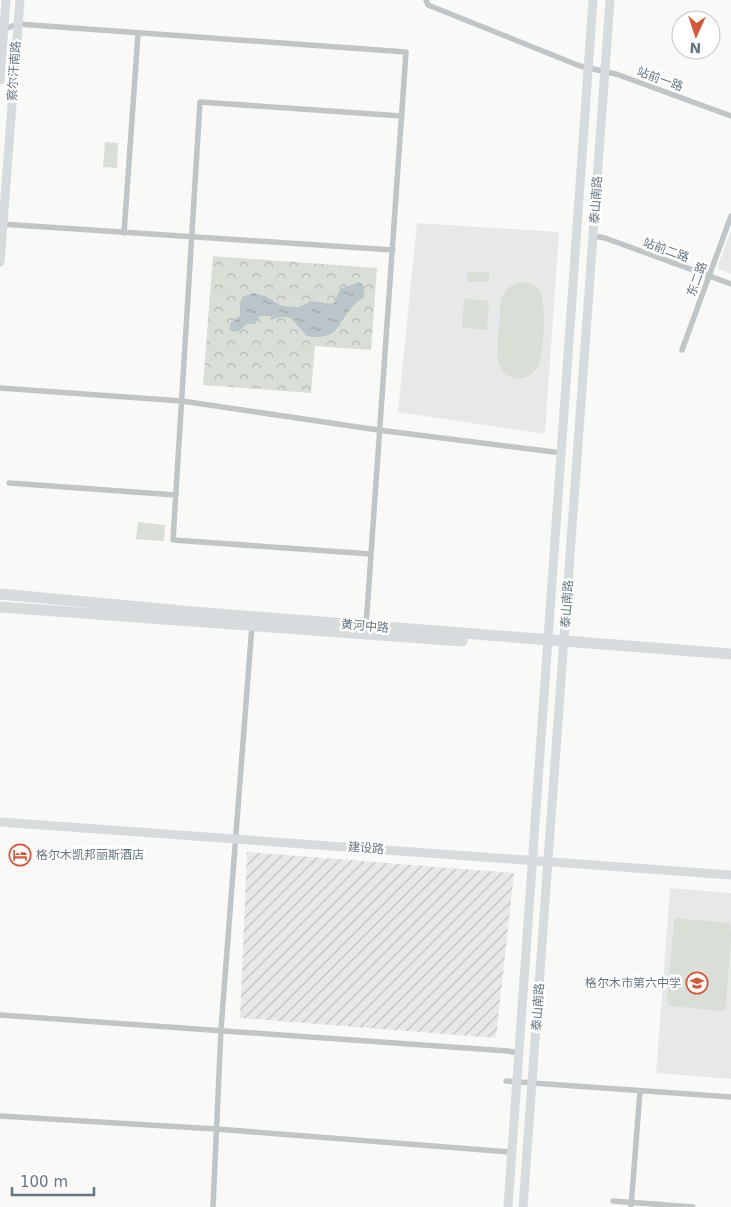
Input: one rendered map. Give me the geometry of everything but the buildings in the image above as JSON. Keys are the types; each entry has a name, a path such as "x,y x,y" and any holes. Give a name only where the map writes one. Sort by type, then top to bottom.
{"highway":[{"name":"黄河中路","path":"0,594 205,613 252,621 549,644 731,654"},
{"name":"黄河中路","path":"0,607 366,626 549,644"},
{"name":"黄河中路","path":"564,645 731,659"}],"street":[{"name":"察尔汗南路","path":"0,80 2,30 6,0"},
{"name":"察尔汗南路","path":"0,262 1,224 20,0"},
{"name":"站前一路","path":"426,0 428,5 585,67 606,72 731,116"},
{"name":"泰山南路","path":"508,1207 531,861 549,644 562,453 585,67 593,0"},
{"name":"泰山南路","path":"523,1207 610,0"},
{"path":"2,30 18,24 406,52 393,250 378,430 366,626"},
{"path":"124,233 138,34"},
{"path":"371,554 173,540 200,102 402,116"},
{"name":"东二路","path":"682,350 731,216"},
{"path":"1,224 393,250"},
{"name":"站前二路","path":"594,236 731,284"},
{"path":"0,388 182,401 378,430 562,453"},
{"path":"10,483 176,495"},
{"path":"213,1207 221,1029 252,621"},
{"name":"建设路","path":"0,822 731,876"},
{"path":"0,1014 221,1029 518,1053"},
{"path":"506,1081 731,1097"},
{"path":"631,1205 640,1091"},
{"path":"0,1116 216,1129 511,1152"},
{"path":"613,1201 631,1205 693,1207"}],"shaded area":[{"path":"417,223 559,232 545,434 398,412"},
{"path":"731,230 731,274 717,268"},
{"path":"247,852 514,873 496,1038 240,1018"},
{"name":"格尔木市第六中学","path":"670,888 731,893 731,1079 656,1073"}],"green space":[{"path":"105,142 118,143 117,168 103,167"},
{"path":"213,256 377,268 371,350 315,346 311,393 203,385"},
{"path":"467,272 489,272 489,282 467,282"},
{"path":"521,282 532,285 540,292 544,330 537,368 531,374 518,378 506,374 501,369 497,354 501,297 509,287"},
{"path":"464,299 489,301 487,330 462,328"},
{"path":"138,522 165,525 164,541 136,539"},
{"path":"675,918 730,923 731,937 724,1011 669,1006 667,1001"}],"water":[{"path":"359,282 364,286 364,297 353,306 331,334 317,337 307,336 292,319 284,317 271,320 271,316 259,316 255,324 247,324 235,332 230,330 230,323 240,316 242,297 254,293 265,296 282,306 299,307 311,301 333,304 340,289"}],"place":[{"name":"格尔木凯邦丽斯酒店","path":"20,855"},
{"name":"格尔木市第六中学","path":"697,983"}]}
